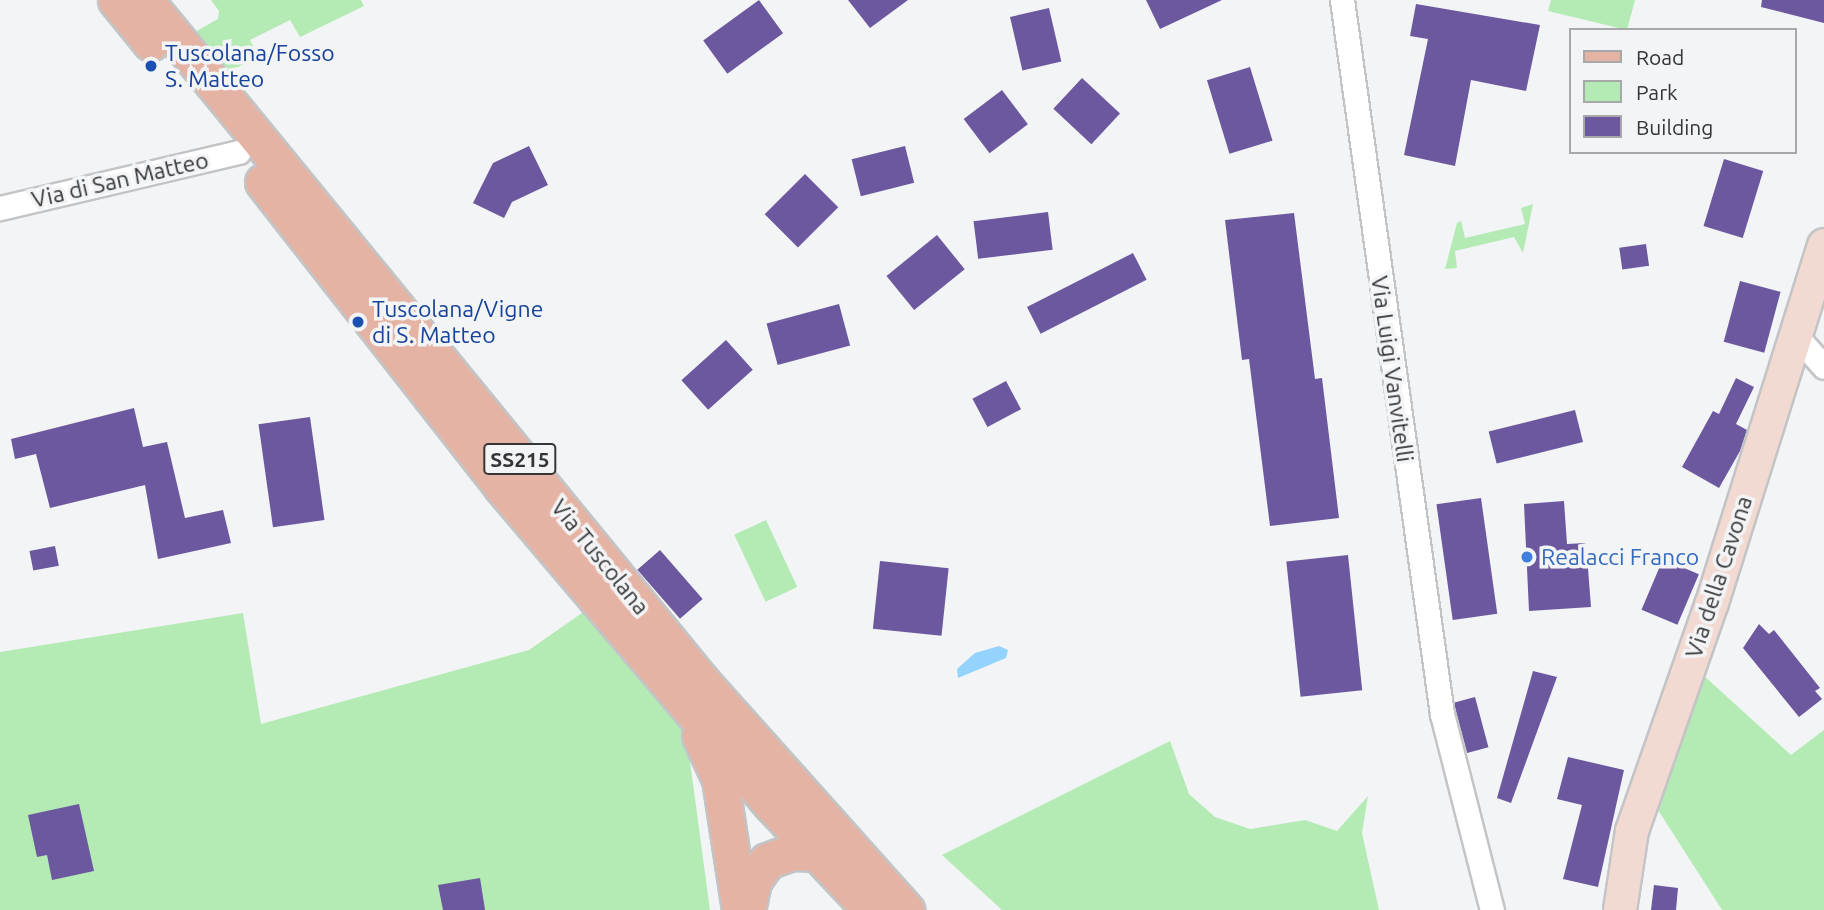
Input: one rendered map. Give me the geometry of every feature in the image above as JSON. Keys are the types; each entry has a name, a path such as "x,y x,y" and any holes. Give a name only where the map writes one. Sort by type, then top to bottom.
{"main road":[{"name":"Via Tuscolana","path":"116,0 501,486 816,853 871,910"},
{"name":"Via Tuscolana","path":"145,0 694,672 905,910"},
{"name":"Via della Cavona","path":"1620,910 1632,831 1797,337 1824,245"},
{"path":"681,695 720,779 740,910"},
{"path":"747,910 753,881 767,861 792,852 816,853"}],"street":[{"name":"Via Luigi Vanvitelli","path":"1342,0 1423,596 1447,737 1492,910"},
{"name":"Via di San Matteo","path":"0,208 239,152"},
{"path":"1797,337 1824,367"}],"green space":[{"path":"211,0 361,0 364,6 300,37 290,20 250,40 259,57 225,73 193,33 218,19 219,11"},
{"path":"1551,0 1635,0 1628,28 1548,11"},
{"path":"1533,204 1523,253 1514,237 1455,251 1457,268 1445,269 1457,223 1461,221 1465,238 1525,224 1521,208"},
{"path":"766,520 797,587 766,602 734,535"},
{"path":"599,601 681,695 710,910 0,910 0,652 243,613 261,724 529,650"},
{"path":"1702,674 1791,755 1824,730 1824,910 1722,910 1658,810"},
{"path":"1170,741 1189,794 1215,817 1250,829 1305,820 1337,831 1368,796 1362,833 1379,910 1002,910 942,855"}],"water":[{"path":"999,646 1008,650 1006,658 958,678 957,669 975,653"}],"building":[{"path":"759,0 783,33 727,74 703,41"},
{"path":"848,0 908,0 870,28"},
{"path":"1146,0 1222,0 1160,29"},
{"path":"1762,0 1824,0 1824,23 1761,7"},
{"path":"1416,4 1540,25 1526,91 1471,80 1455,166 1404,155 1428,39 1410,36"},
{"path":"1049,8 1061,62 1022,71 1010,17"},
{"path":"1250,67 1273,141 1229,154 1207,80"},
{"path":"1082,78 1120,113 1091,144 1053,109"},
{"path":"1002,90 1028,124 990,153 964,119"},
{"path":"529,146 548,185 512,202 504,218 473,203 493,163"},
{"path":"905,146 914,183 861,196 852,159"},
{"path":"1724,159 1763,171 1743,238 1704,226"},
{"path":"805,174 838,207 798,248 765,214"},
{"path":"1048,212 1053,250 978,259 974,221"},
{"path":"1294,213 1315,379 1322,378 1339,518 1270,526 1249,359 1242,360 1225,220"},
{"path":"937,235 965,269 914,310 886,276"},
{"path":"1646,244 1649,266 1622,270 1619,248"},
{"path":"1133,253 1147,280 1041,334 1027,307"},
{"path":"1740,281 1781,292 1764,353 1724,342"},
{"path":"839,304 850,346 778,365 767,323"},
{"path":"726,340 753,370 708,410 681,380"},
{"path":"1736,378 1754,387 1736,424 1747,430 1740,451 1719,488 1682,467 1713,411 1719,414"},
{"path":"1006,381 1021,409 987,427 972,399"},
{"path":"134,408 143,447 167,442 185,518 223,510 231,543 158,559 145,485 50,508 36,454 15,459 11,439"},
{"path":"1575,410 1583,442 1497,464 1489,432"},
{"path":"310,417 324,520 273,527 259,424"},
{"path":"1481,498 1497,614 1453,620 1436,504"},
{"path":"1564,501 1567,544 1586,543 1591,607 1529,611 1524,504"},
{"path":"55,546 59,566 33,571 29,551"},
{"path":"660,550 703,599 680,619 637,570"},
{"path":"1348,555 1362,690 1301,697 1286,561"},
{"path":"1663,559 1699,574 1677,625 1642,610"},
{"path":"880,561 949,568 942,636 873,629"},
{"path":"1759,624 1769,634 1774,630 1820,688 1815,691 1822,699 1799,717 1743,648"},
{"path":"1533,671 1557,677 1511,803 1497,798"},
{"path":"1475,697 1488,747 1467,753 1454,703"},
{"path":"1568,757 1624,770 1598,887 1563,879 1582,805 1557,799"},
{"path":"79,804 94,871 52,880 47,855 37,857 28,815"},
{"path":"480,878 485,910 443,910 438,885"},
{"path":"1654,885 1678,888 1676,910 1651,910"}],"place":[{"name":"Tuscolana/Fosso S. Matteo","path":"151,66"},
{"name":"Tuscolana/Vigne di S. Matteo","path":"358,322"},
{"name":"Realacci Franco","path":"1527,557"}]}
